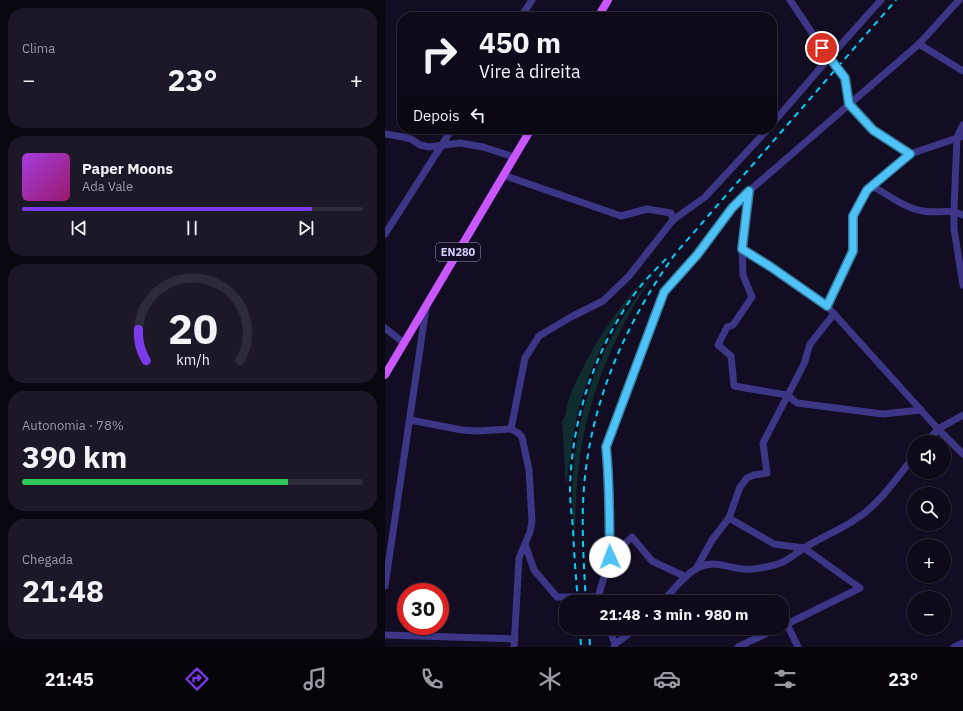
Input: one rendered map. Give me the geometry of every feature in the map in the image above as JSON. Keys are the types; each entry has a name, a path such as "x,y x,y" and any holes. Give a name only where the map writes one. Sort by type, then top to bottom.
{"main road":[{"path":"601,12 608,0"},
{"name":"EN280","path":"385,375 528,134"}],"street":[{"path":"524,12 532,0"},
{"path":"790,0 829,58 845,78 849,104 873,130 910,154"},
{"path":"777,118 881,0"},
{"path":"600,595 610,557 608,512 609,475 606,447 664,292 697,255 732,208 749,191 919,44 959,0"},
{"path":"919,44 963,71"},
{"path":"963,125 960,136 954,211 954,229 963,285"},
{"path":"385,134 403,137 425,146 441,146 460,143 483,147 515,157"},
{"path":"385,234 449,134"},
{"path":"511,429 525,358 539,336 571,317 603,301 629,276 673,220 705,197 763,134"},
{"path":"827,306 853,251 853,216 867,190 910,154 960,136"},
{"path":"503,175 621,216 647,209 671,213 673,220"},
{"path":"873,186 905,205 923,212 954,211 963,215"},
{"path":"749,191 742,249 743,276 752,297 733,325 727,327 717,345 731,356 735,386 787,395 797,403 883,414 921,410"},
{"path":"742,249 771,267 827,306 938,429 963,454"},
{"path":"385,586 426,306"},
{"path":"696,569 712,540 729,518 740,488 747,478 754,475 767,473 763,442 804,364 810,344 834,314"},
{"path":"385,328 404,343"},
{"path":"933,435 938,429 963,415"},
{"path":"410,420 462,430 477,431 511,429 518,432 522,437 529,470 532,521 530,532 519,558 514,647"},
{"path":"669,595 686,577 696,569 707,564 721,564 745,569 763,567 783,562 804,548 857,519 885,492 907,465"},
{"path":"729,518 774,544 804,548 860,588 789,623"},
{"path":"610,557 631,537 652,561 686,577"},
{"path":"525,544 534,570 557,597 559,597"},
{"path":"789,633 798,647"},
{"path":"385,635 515,639"},
{"path":"611,635 614,646 628,635"},
{"path":"738,647 763,635"},
{"path":"954,647 963,643"}],"green space":[{"path":"655,268 627,303 604,342 595,362 580,404 566,487 562,421 566,414 573,388 585,363 602,334 632,293"},
{"path":"655,273 641,294 617,338 590,408 580,457 576,501 575,545 573,507 574,471 578,435 586,400 598,367 613,334 632,303"}],"railway":[{"path":"586,595 583,505 591,437 599,405 623,342 656,282 675,254 896,0"},
{"path":"577,595 570,490 571,465 580,415 595,366 618,321 639,288 667,258"},
{"path":"580,635 581,647"},
{"path":"589,635 590,647"}],"route":[{"path":"610,557 608,512 609,475 606,447 664,292 697,255 732,208 749,191 742,249 771,267 827,306 853,251 853,216 867,190 910,154 873,130 849,104 845,78 822,48"}]}
